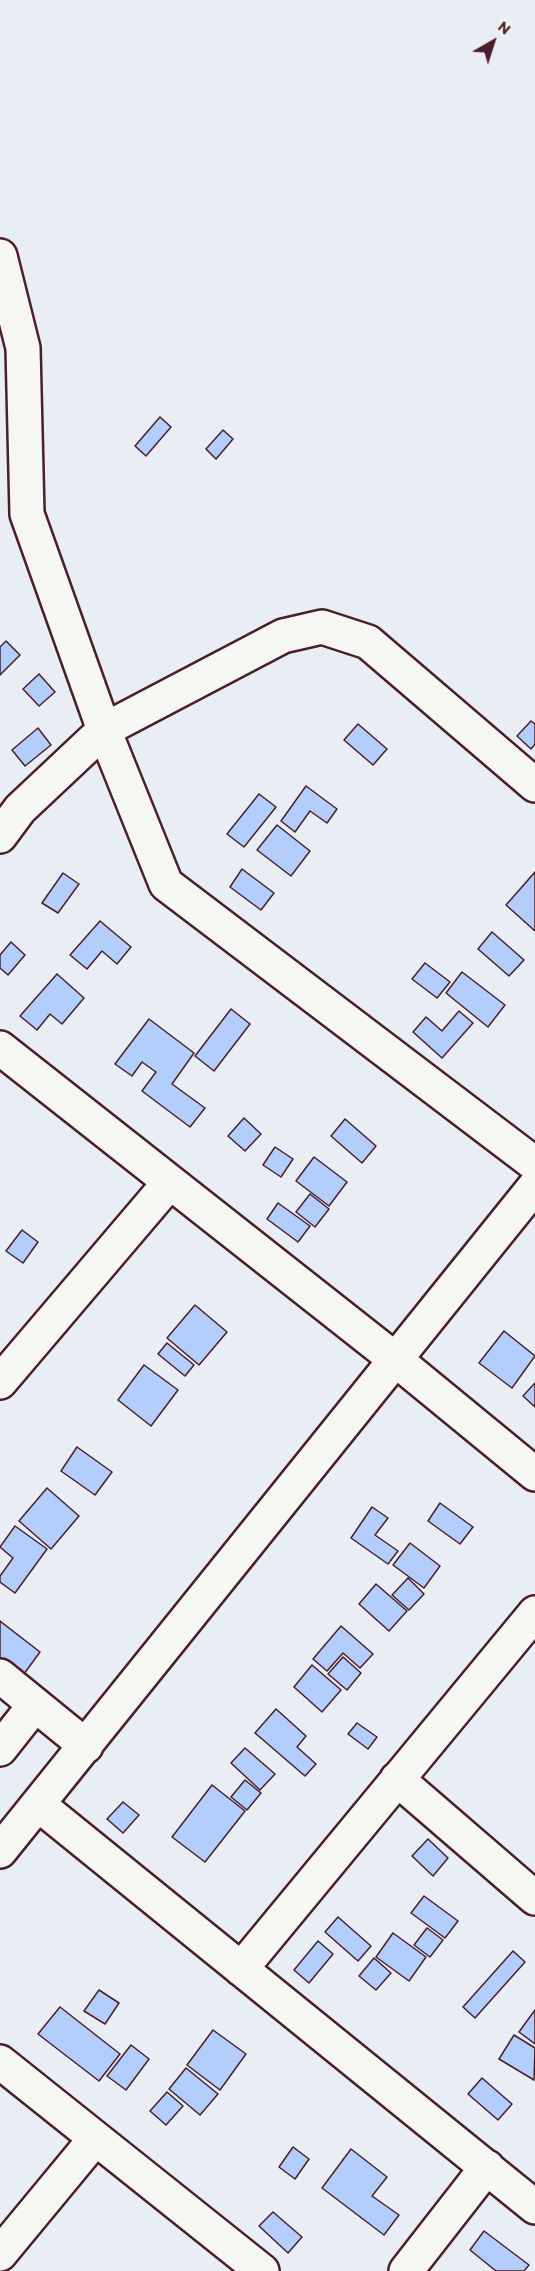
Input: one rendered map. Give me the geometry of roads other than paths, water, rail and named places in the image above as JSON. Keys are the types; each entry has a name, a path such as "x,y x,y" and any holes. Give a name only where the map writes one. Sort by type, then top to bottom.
{"street":[{"path":"0,256 23,348 27,514 104,730 166,884 535,1164"},
{"path":"0,836 20,809 104,730 283,636 322,627 368,642 535,785"},
{"path":"0,1048 396,1360 535,1474"},
{"path":"0,1382 170,1182"},
{"path":"0,1851 535,1186"},
{"path":"241,1969 535,1613"},
{"path":"0,1676 34,1706 86,1746"},
{"path":"0,1749 34,1706"},
{"path":"397,1779 535,1898"},
{"path":"39,1805 535,2207"},
{"path":"0,2062 262,2271"},
{"path":"0,2254 94,2139"},
{"path":"406,2271 487,2167"}]}
